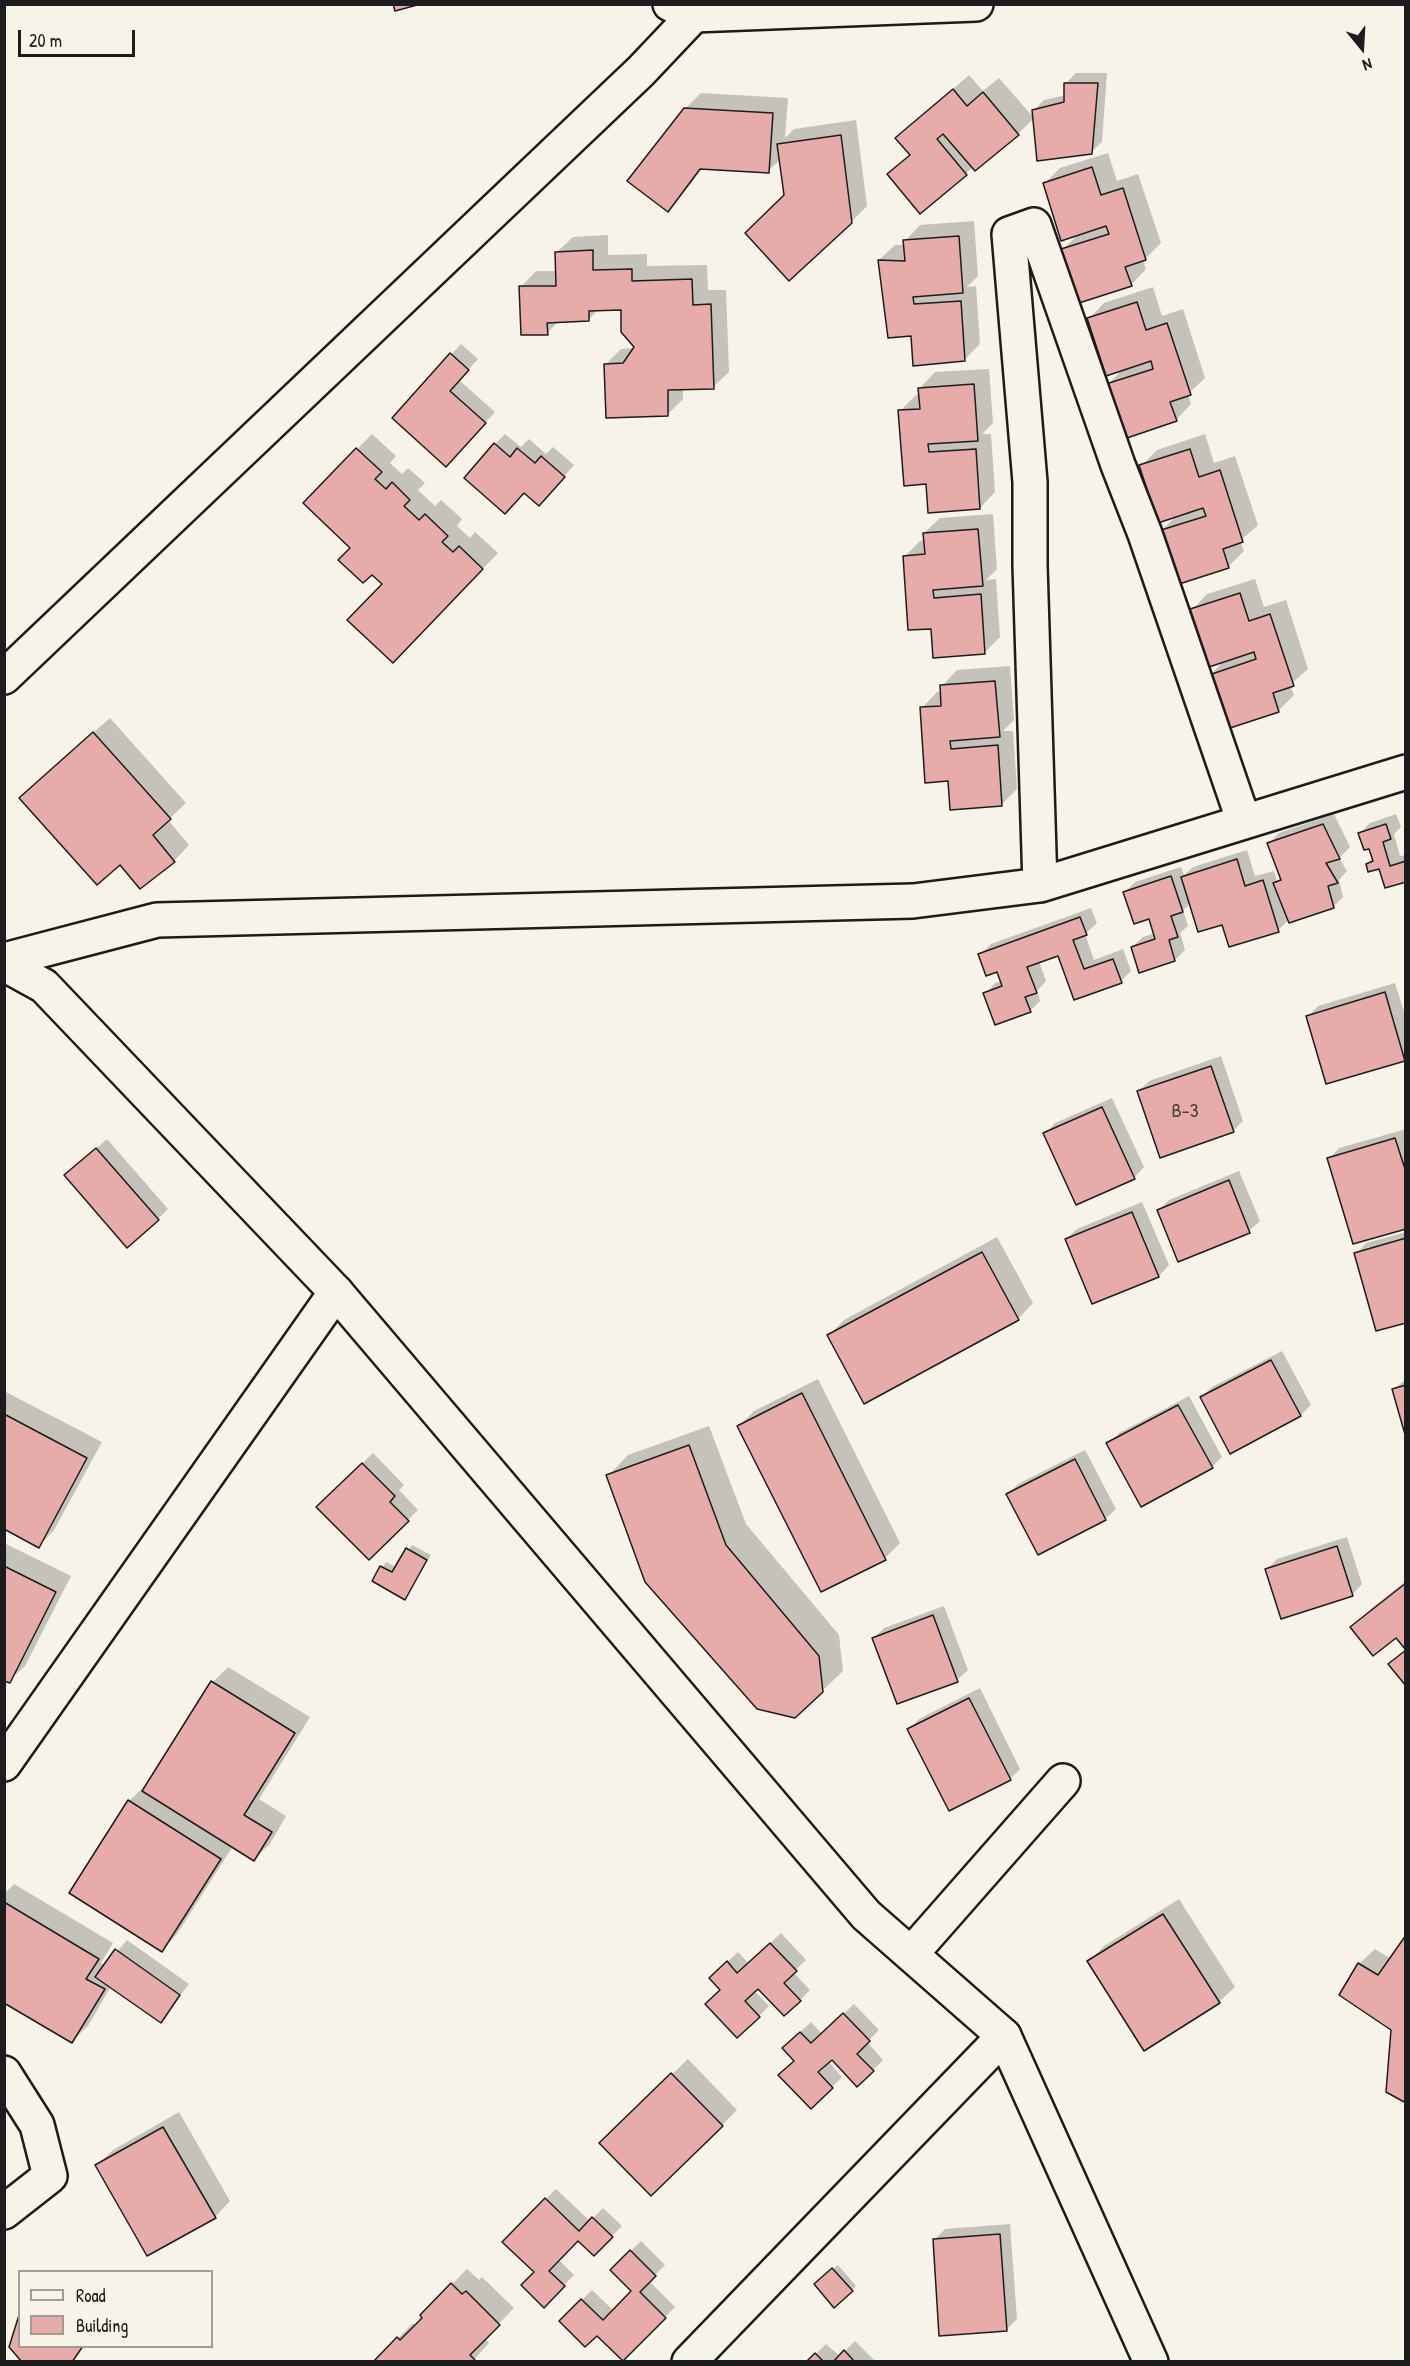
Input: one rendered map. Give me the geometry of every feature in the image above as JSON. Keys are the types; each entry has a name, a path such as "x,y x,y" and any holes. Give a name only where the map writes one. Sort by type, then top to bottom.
{"street":[{"path":"4,677 641,72 682,10 976,4"},
{"path":"1040,885 1030,565 1030,482 1010,234 1034,225 1118,465 1146,534 1244,822"},
{"path":"4,962 157,920 913,901 1040,885 1406,772"},
{"path":"4,962 44,986 336,1292 866,1915 1004,2036 1151,2361"},
{"path":"4,1764 336,1292"},
{"path":"911,1954 1063,1781"},
{"path":"689,2361 1004,2036"},
{"path":"4,2073 37,2125 50,2176 4,2212"}],"building":[{"path":"393,4 421,4 395,11"},
{"path":"1064,83 1098,83 1092,154 1037,161 1032,110 1064,102"},
{"path":"953,89 967,106 983,92 1019,135 975,171 943,134 937,139 967,175 920,214 887,174 910,155 895,138"},
{"path":"684,108 773,113 769,173 700,169 668,212 627,181"},
{"path":"841,135 852,223 789,281 745,233 784,195 777,144"},
{"path":"1092,167 1101,195 1123,188 1146,260 1125,267 1132,286 1079,303 1061,249 1109,234 1106,226 1061,241 1043,183"},
{"path":"959,236 963,293 913,297 914,304 961,301 965,361 913,366 911,336 888,338 878,260 905,261 903,240"},
{"path":"593,250 593,270 632,269 632,281 692,279 693,305 711,304 714,389 668,390 668,416 606,418 604,364 623,363 634,347 621,332 621,310 589,311 589,321 547,323 548,335 521,335 519,286 556,286 555,252"},
{"path":"1137,302 1146,330 1167,323 1191,395 1170,402 1177,421 1124,439 1106,384 1153,369 1151,361 1106,376 1087,318"},
{"path":"450,353 469,370 450,391 486,423 446,467 392,418"},
{"path":"974,384 978,441 928,444 929,452 976,449 980,509 928,513 926,484 904,486 898,410 920,409 918,388"},
{"path":"494,443 510,457 517,448 535,463 541,456 565,477 539,506 524,493 505,514 464,478"},
{"path":"356,448 382,472 375,479 386,489 392,482 410,500 404,506 419,520 425,514 448,536 442,542 453,552 459,546 483,569 393,663 347,620 382,584 372,575 363,583 338,560 350,548 303,503"},
{"path":"1190,449 1199,477 1220,470 1243,542 1223,549 1229,568 1176,585 1158,531 1206,516 1203,508 1158,523 1139,465"},
{"path":"978,529 983,586 933,590 934,598 981,594 985,654 933,658 931,629 908,630 903,556 925,554 923,533"},
{"path":"1240,593 1249,621 1270,614 1294,686 1273,693 1279,712 1227,729 1209,675 1256,659 1254,652 1209,667 1190,609"},
{"path":"995,681 1000,737 950,741 951,749 998,745 1002,806 950,810 948,781 925,783 920,707 941,706 940,685"},
{"path":"93,732 171,819 153,835 175,862 140,889 120,865 97,885 19,798"},
{"path":"1323,824 1340,859 1326,863 1338,883 1328,886 1334,908 1289,923 1273,883 1281,880 1267,843"},
{"path":"1386,824 1391,839 1383,842 1390,866 1406,861 1406,882 1385,888 1379,869 1368,872 1366,864 1373,861 1369,849 1364,850 1358,833"},
{"path":"1237,859 1245,886 1263,880 1279,932 1229,947 1222,925 1198,932 1181,877"},
{"path":"1171,876 1183,912 1171,916 1178,937 1169,940 1175,961 1139,973 1131,947 1155,939 1149,919 1134,924 1123,892"},
{"path":"1080,917 1087,935 1073,940 1084,969 1113,959 1122,983 1074,1000 1058,956 1027,967 1037,993 1025,997 1031,1012 995,1025 983,993 1002,986 997,972 986,976 978,954"},
{"path":"1385,992 1405,1061 1326,1084 1306,1016"},
{"path":"1211,1066 1234,1132 1160,1158 1137,1091"},
{"path":"1102,1107 1135,1179 1076,1205 1043,1133"},
{"path":"1395,1138 1406,1172 1406,1229 1353,1244 1327,1158"},
{"path":"96,1148 159,1220 127,1248 64,1175"},
{"path":"1229,1180 1250,1233 1178,1262 1157,1210"},
{"path":"1132,1212 1159,1277 1092,1304 1065,1239"},
{"path":"1406,1238 1406,1323 1376,1331 1354,1253"},
{"path":"982,1252 1019,1320 864,1404 827,1335"},
{"path":"1271,1360 1301,1416 1230,1454 1200,1397"},
{"path":"1406,1385 1406,1438 1392,1389"},
{"path":"802,1393 886,1560 821,1592 737,1426"},
{"path":"1178,1405 1213,1468 1141,1507 1106,1443"},
{"path":"4,1414 87,1458 39,1548 4,1529"},
{"path":"689,1445 726,1545 819,1656 823,1692 795,1718 757,1709 645,1582 606,1475"},
{"path":"1075,1459 1106,1520 1038,1555 1006,1494"},
{"path":"362,1463 395,1496 390,1502 409,1521 369,1560 316,1507"},
{"path":"1337,1546 1353,1596 1281,1619 1265,1569"},
{"path":"406,1548 427,1560 405,1600 372,1581 380,1566 392,1572"},
{"path":"4,1566 56,1592 10,1683 4,1681"},
{"path":"1406,1583 1406,1650 1396,1638 1373,1656 1350,1627"},
{"path":"933,1615 958,1682 897,1704 872,1638"},
{"path":"1406,1650 1406,1686 1388,1664"},
{"path":"211,1681 295,1733 244,1815 272,1832 254,1861 142,1791"},
{"path":"969,1698 1011,1780 949,1811 907,1729"},
{"path":"128,1800 221,1859 162,1952 69,1893"},
{"path":"4,1902 99,1959 86,1979 105,1989 72,2043 4,2003"},
{"path":"1163,1914 1220,2003 1144,2051 1087,1961"},
{"path":"1406,1935 1406,2103 1386,2092 1391,2030 1339,1995 1358,1963 1378,1975"},
{"path":"770,1943 797,1971 784,1983 801,2001 784,2016 758,1989 745,2001 760,2017 737,2038 705,2004 720,1990 709,1978 727,1961 737,1973"},
{"path":"115,1949 180,1995 161,2023 95,1977"},
{"path":"843,2013 870,2041 857,2054 874,2071 857,2087 832,2060 818,2072 833,2088 811,2109 778,2075 794,2061 782,2048 800,2032 811,2043"},
{"path":"671,2073 723,2126 651,2196 599,2143"},
{"path":"163,2127 216,2218 147,2256 95,2165"},
{"path":"545,2198 579,2231 592,2217 613,2237 594,2256 578,2241 549,2271 565,2286 544,2308 521,2285 534,2272 502,2242"},
{"path":"1000,2234 1007,2331 939,2336 933,2239"},
{"path":"630,2250 656,2276 640,2292 666,2318 623,2361 597,2336 585,2347 559,2321 581,2299 603,2320 631,2291 610,2270"},
{"path":"832,2268 853,2291 834,2308 814,2284"},
{"path":"451,2283 462,2294 466,2291 500,2325 470,2355 475,2360 473,2362 373,2362 397,2337 400,2340 422,2318 420,2315"},
{"path":"18,2318 18,2348 82,2348 72,2362 22,2362 9,2347"},
{"path":"844,2350 855,2362 833,2362"},
{"path":"815,2353 824,2362 806,2362"}]}
